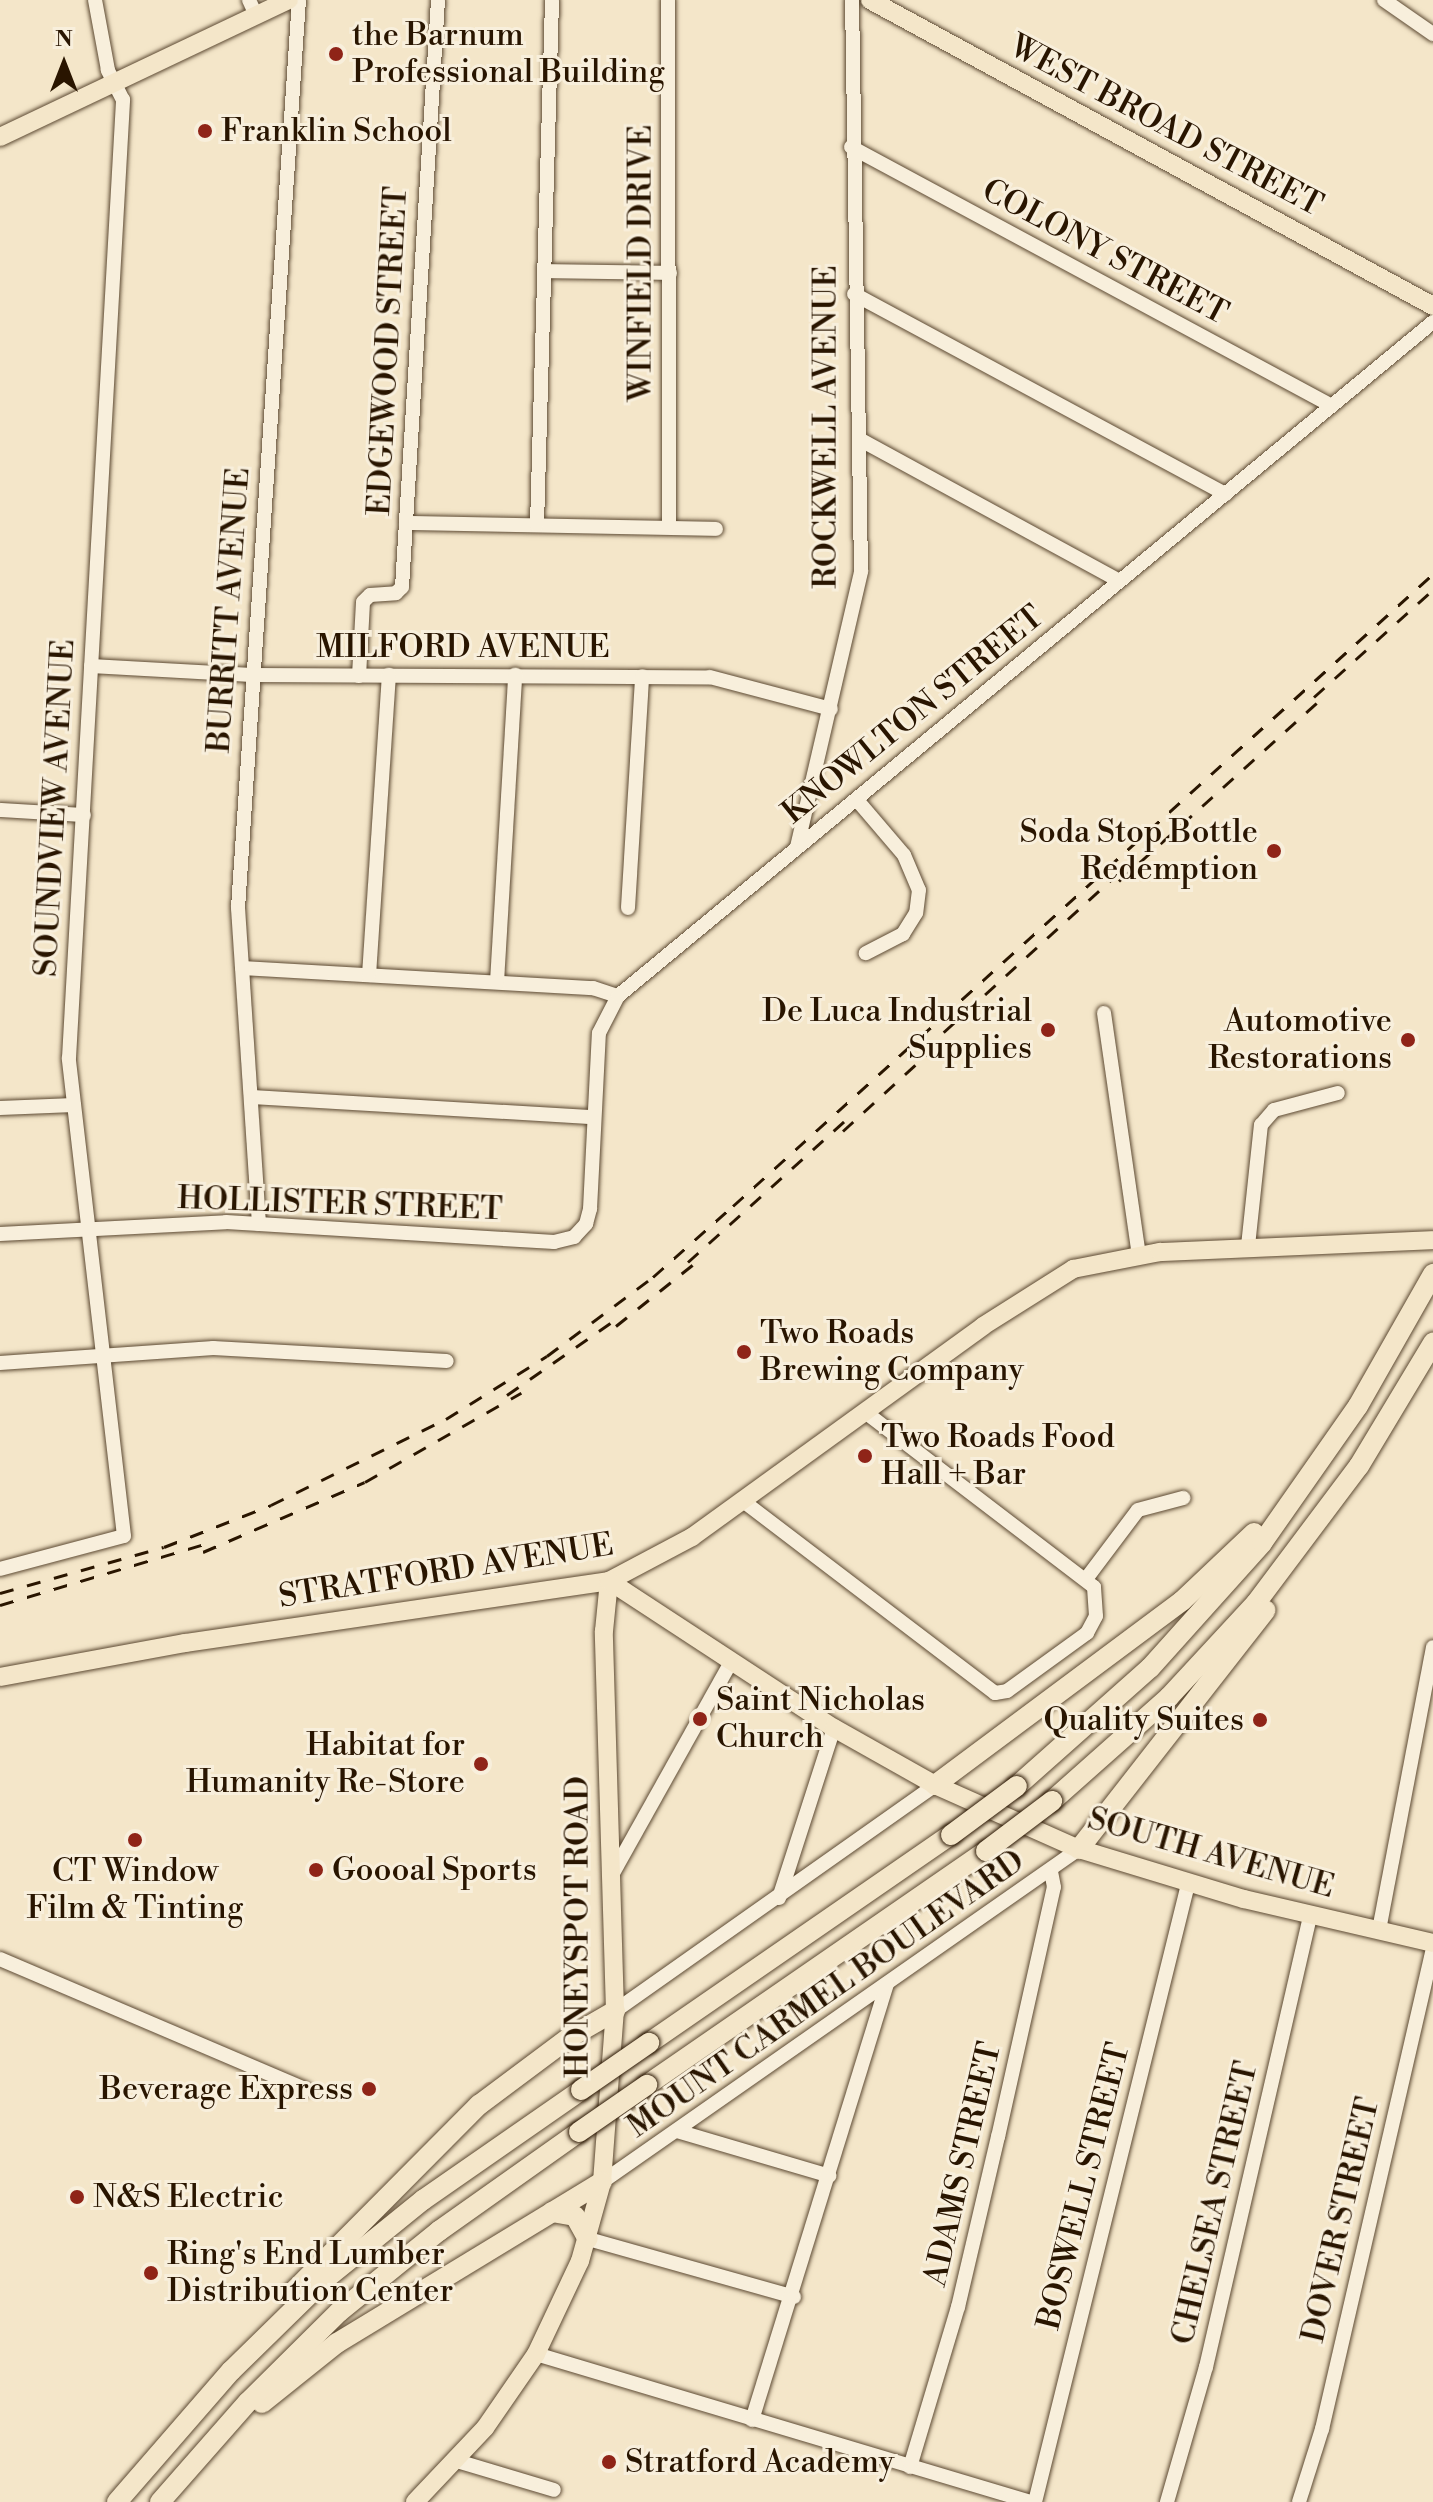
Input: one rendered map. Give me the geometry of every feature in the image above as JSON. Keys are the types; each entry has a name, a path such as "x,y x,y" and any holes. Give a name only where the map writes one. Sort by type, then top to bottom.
{"highway":[{"path":"202,2402 356,2253 581,2090 951,1835 1017,1786 1119,1698 1208,1608 1336,1440 1433,1274"},
{"path":"1079,1849 1246,1637 1306,1554 1433,1343"},
{"path":"935,1785 1216,1573 1336,1440"},
{"path":"160,2502 277,2371 371,2284 579,2132 986,1851 1052,1801 1138,1727 1228,1636 1359,1466"},
{"path":"117,2502 202,2402 242,2348 298,2286 479,2105 570,2037 615,2011"},
{"path":"190,2466 307,2364 602,2182"},
{"path":"552,2212 575,2216 588,2239"}],"main road":[{"path":"0,137 114,83 253,8 289,0"},
{"name":"WEST BROAD STREET","path":"870,0 1433,306"},
{"name":"STRATFORD AVENUE","path":"0,1677 209,1639 609,1581 663,1555 1044,1284 1084,1266 1139,1255 1248,1246 1433,1240"},
{"name":"SOUTH AVENUE","path":"609,1581 834,1728 935,1785 1079,1849 1188,1884 1433,1943"},
{"name":"HONEYSPOT ROAD","path":"415,2502 457,2461 536,2354 588,2239 602,2182 615,2011 604,1617 609,1581"}],"street":[{"name":"SOUNDVIEW AVENUE","path":"0,1569 124,1536 92,1230 69,1058 123,100 114,83 95,0"},
{"name":"BURRITT AVENUE","path":"259,1224 238,908 299,0"},
{"name":"EDGEWOOD STREET","path":"359,676 363,602 370,595 401,590 438,0"},
{"path":"537,525 552,0"},
{"name":"WINFIELD DRIVE","path":"668,0 669,527"},
{"name":"ROCKWELL AVENUE","path":"797,847 859,590 859,439 851,147 852,0"},
{"path":"1384,0 1433,34"},
{"name":"COLONY STREET","path":"851,147 1332,406"},
{"path":"545,271 670,273"},
{"path":"854,294 1226,494"},
{"name":"KNOWLTON STREET","path":"579,1233 590,1209 599,1033 618,996 1433,322"},
{"path":"859,439 1119,581"},
{"path":"406,523 716,529"},
{"name":"MILFORD AVENUE","path":"91,666 252,675 710,677 831,709"},
{"path":"369,975 389,675"},
{"path":"497,982 515,675"},
{"path":"628,908 642,676"},
{"path":"857,800 904,855 919,890 916,913 907,929 893,943 866,953"},
{"path":"0,810 84,815"},
{"path":"242,968 593,988 618,996"},
{"path":"1104,1013 1139,1255"},
{"path":"1248,1246 1261,1125 1274,1110 1338,1093"},
{"path":"252,1097 593,1117"},
{"path":"0,1108 74,1105"},
{"name":"HOLLISTER STREET","path":"0,1234 259,1224 554,1242 579,1233"},
{"path":"0,1363 213,1348 447,1361"},
{"path":"743,1501 995,1693 1007,1691 1087,1633 1096,1616 1097,1599 1086,1579 865,1412"},
{"path":"1086,1579 1138,1510 1183,1498"},
{"path":"1379,1930 1433,1647"},
{"path":"609,1881 731,1662"},
{"path":"779,1898 834,1728"},
{"path":"615,2011 935,1785"},
{"name":"MOUNT CARMEL BOULEVARD","path":"602,2182 1051,1872 1079,1849"},
{"name":"ADAMS STREET","path":"910,2467 958,2307 1002,2123 1054,1887 1051,1872"},
{"name":"BOSWELL STREET","path":"1033,2502 1188,1884"},
{"name":"CHELSEA STREET","path":"1167,2502 1206,2367 1310,1915"},
{"name":"DOVER STREET","path":"1299,2502 1322,2429 1433,1950"},
{"path":"0,1959 305,2089"},
{"path":"752,2420 794,2297 887,1984"},
{"path":"677,2131 830,2176"},
{"path":"588,2239 794,2297"},
{"path":"536,2354 1033,2502"},
{"path":"457,2461 554,2490"}],"railway":[{"path":"0,1593 164,1547 271,1505 446,1419 547,1356 653,1277 1433,574"},
{"path":"1314,697 1433,590"},
{"path":"1119,881 1327,694"},
{"path":"923,1051 1124,868"},
{"path":"843,1131 935,1047"},
{"path":"688,1262 848,1118"},
{"path":"616,1326 700,1259"},
{"path":"507,1395 622,1315"},
{"path":"203,1552 365,1482 521,1393"},
{"path":"0,1605 211,1542"}],"place":[{"name":"the Barnum Professional Building","path":"336,54"},
{"name":"Franklin School","path":"205,131"},
{"name":"Soda Stop Bottle Redemption","path":"1274,851"},
{"name":"De Luca Industrial Supplies","path":"1048,1030"},
{"name":"Automotive Restorations","path":"1408,1040"},
{"name":"Two Roads Brewing Company","path":"744,1352"},
{"name":"Two Roads Food Hall + Bar","path":"865,1456"},
{"name":"Saint Nicholas Church","path":"700,1719"},
{"name":"Quality Suites","path":"1260,1720"},
{"name":"Habitat for Humanity Re-Store","path":"481,1764"},
{"name":"CT Window Film & Tinting","path":"135,1840"},
{"name":"Goooal Sports","path":"316,1870"},
{"name":"Beverage Express","path":"369,2089"},
{"name":"N&S Electric","path":"77,2197"},
{"name":"Ring's End Lumber Distribution Center","path":"151,2273"},
{"name":"Stratford Academy","path":"609,2462"}]}
